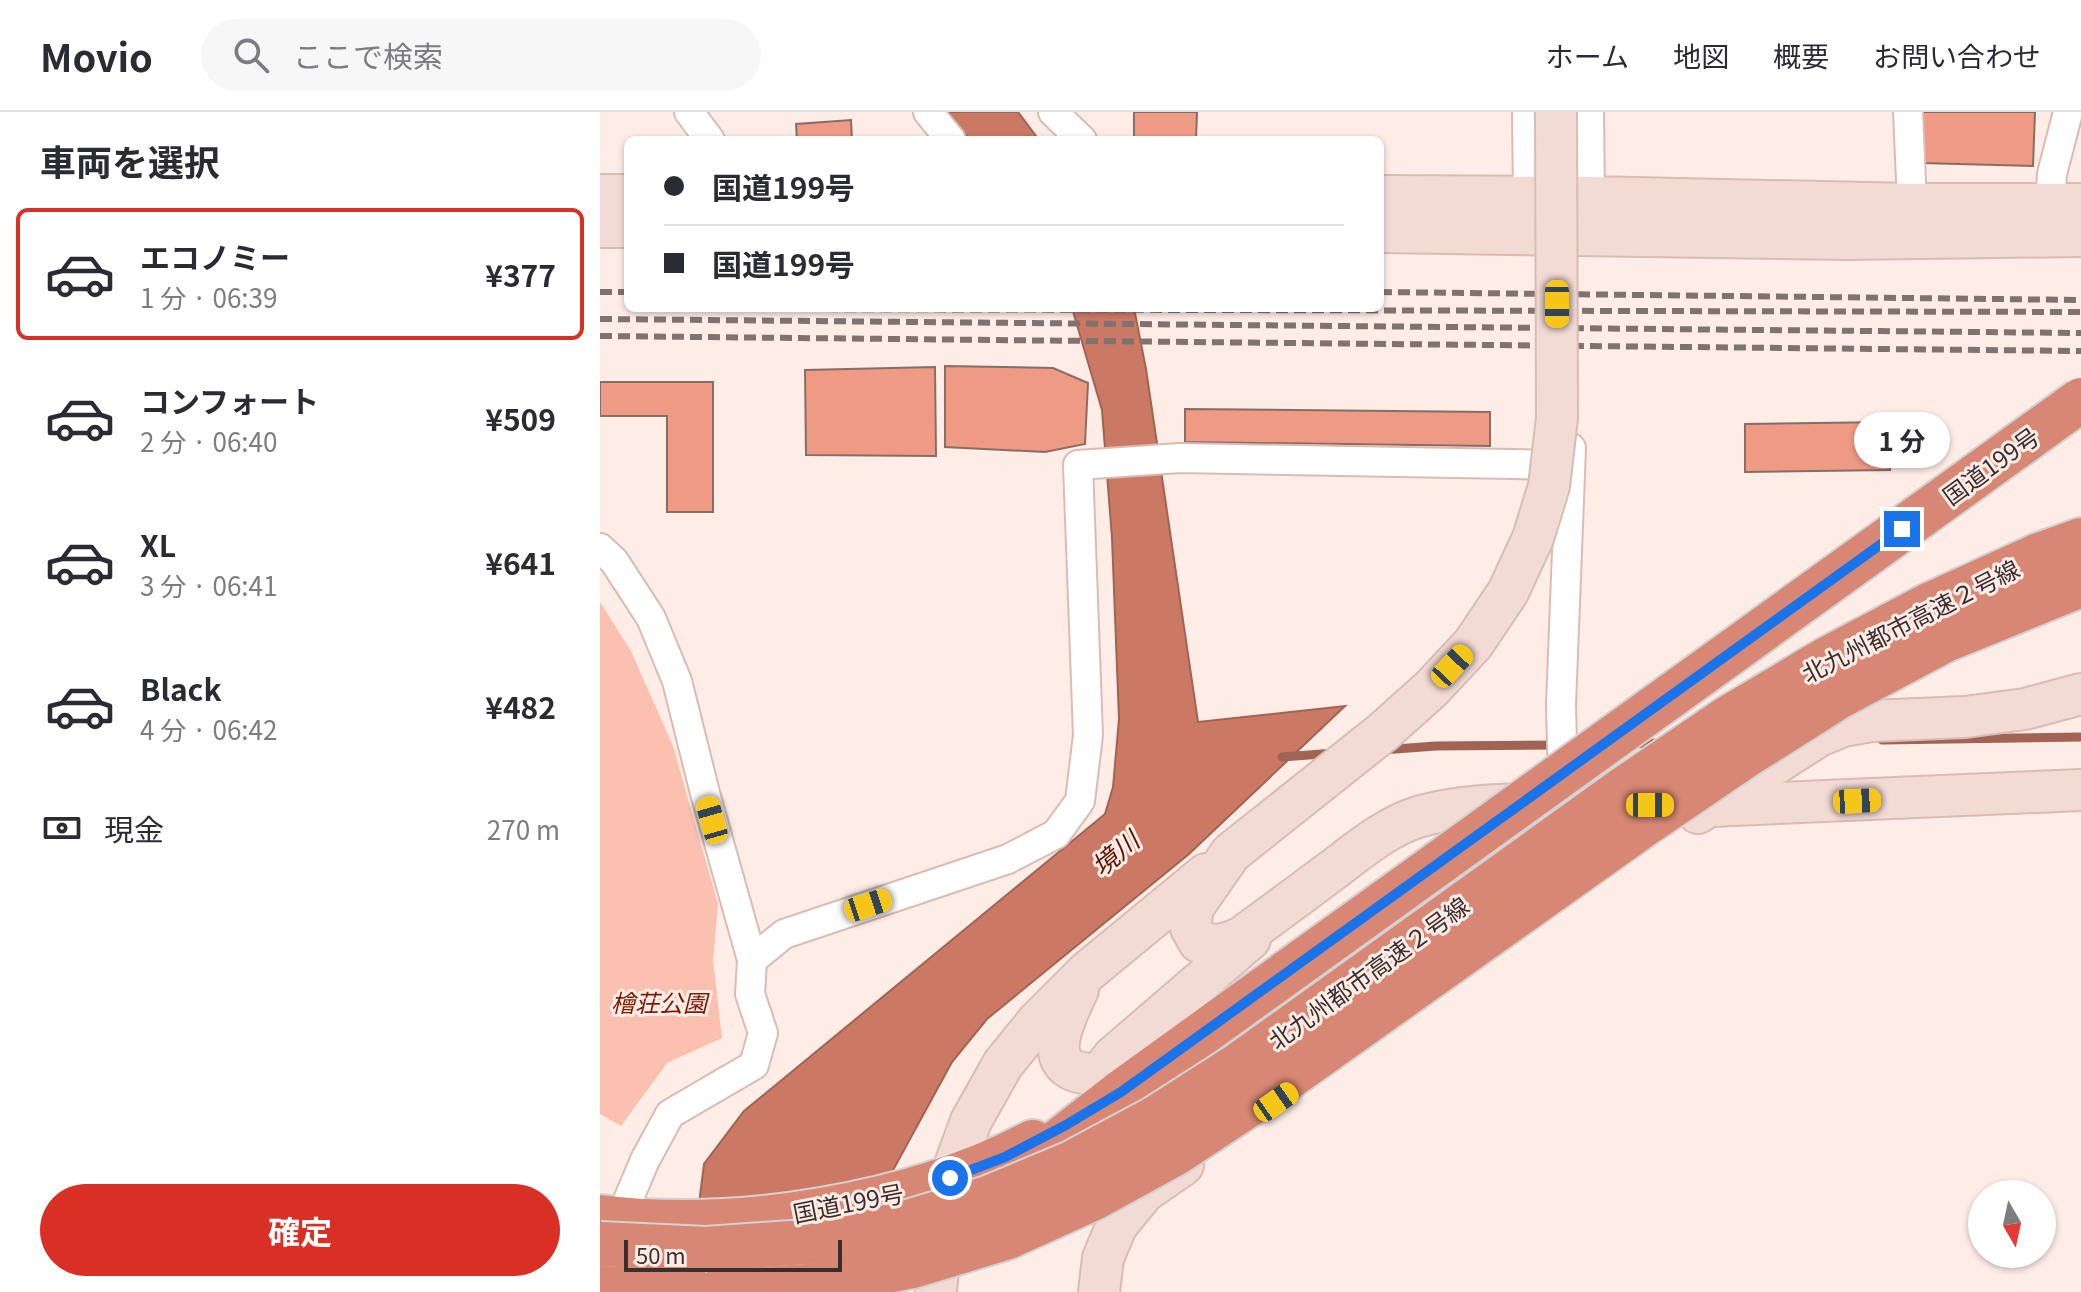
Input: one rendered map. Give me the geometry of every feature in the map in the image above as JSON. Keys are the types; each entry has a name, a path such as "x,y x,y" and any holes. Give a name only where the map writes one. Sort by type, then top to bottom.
{"highway":[{"name":"国道199号","path":"667,1292 818,1266 900,1241 1000,1187 1110,1083 1210,1028 2081,400"},
{"name":"北九州都市高速２号線","path":"717,1292 808,1286 913,1266 1008,1237 1094,1198 1176,1153 1265,1094 1642,826 1840,696 1937,623 2039,555 2081,540"},
{"name":"北九州都市高速２号線","path":"617,1225 706,1249 805,1242 913,1221 988,1198 1072,1163 1154,1119 1240,1064 1625,788 1728,718 1827,659 1937,623 2081,585"},
{"name":"国道199号","path":"617,1225 725,1221 815,1211 904,1192 1005,1157 1066,1125 1110,1083"},
{"path":"600,1288 695,1292"}],"street":[{"path":"689,112 707,136"},
{"path":"928,112 948,136"},
{"path":"1053,112 1078,136"},
{"path":"1527,112 1528,197 1562,234"},
{"path":"936,1292 942,1221 950,1178 971,1121 1003,1064 1038,1021 1087,972 1383,732 1431,689 1473,644 1508,592 1533,538 1549,486 1557,418 1556,112"},
{"path":"1562,234 1590,197 1589,112"},
{"path":"1908,112 1912,204"},
{"path":"1384,196 2066,205 2052,174 2068,112"},
{"path":"600,195 624,195"},
{"path":"600,227 624,227"},
{"path":"1384,232 1847,239 2081,236"},
{"path":"1564,805 1561,705 1571,411"},
{"path":"752,960 784,934 1008,859 1056,834 1080,801 1088,735 1078,465 1180,458 1571,465"},
{"path":"600,548 614,561 651,618 677,681 752,960 750,994 763,1033 754,1065 670,1114 645,1160 617,1225 608,1292"},
{"path":"1099,1292 1103,1258 1117,1225 1144,1192 1708,806 1819,736 1843,726 1871,721 1980,715 2025,709 2081,694"},
{"path":"1231,853 1192,909 1191,928 1199,942 1213,946 1228,944 1242,937 1391,830 1417,818 1447,811 1483,806 1708,806 2081,790"},
{"path":"1087,972 1063,1021 1058,1038 1059,1056 1069,1068 1110,1083 1113,1057 1299,896"}],"green space":[{"name":"檜荘公園","path":"600,602 631,651 673,746 718,904 713,960 722,1038 667,1063 621,1126 600,1114"}],"water":[{"path":"947,112 1018,112 1036,136 967,136"},
{"name":"境川","path":"1073,312 1135,312 1198,722 1345,706 1189,854 987,1019 952,1062 892,1172 882,1214 873,1292 688,1292 704,1164 744,1111 1105,814 1113,787 1119,719 1112,538 1102,410"}],"building":[{"path":"1134,112 1197,112 1196,136 1134,136"},
{"path":"1921,112 2035,112 2033,166 1921,163"},
{"path":"851,120 852,136 797,136 796,124"},
{"path":"945,366 1053,368 1088,383 1085,444 1045,452 945,447"},
{"path":"935,367 936,456 806,455 805,370"},
{"path":"600,382 713,382 713,512 667,512 667,416 600,416"},
{"path":"1185,409 1490,412 1490,446 1185,442"},
{"path":"1889,422 1890,470 1745,472 1745,424"}],"waterway":[{"path":"1882,740 2081,737"},
{"path":"1630,744 1663,743"},
{"path":"1382,750 1436,746 1559,745"},
{"path":"1282,757 1335,753"}],"railway":[{"path":"600,292 624,292"},
{"path":"1384,292 2081,300"},
{"path":"1384,310 2081,312"},
{"path":"600,319 2081,333"},
{"path":"600,336 2081,351"}],"route":[{"path":"950,1178 1005,1157 1121,1092 1902,529"}]}
